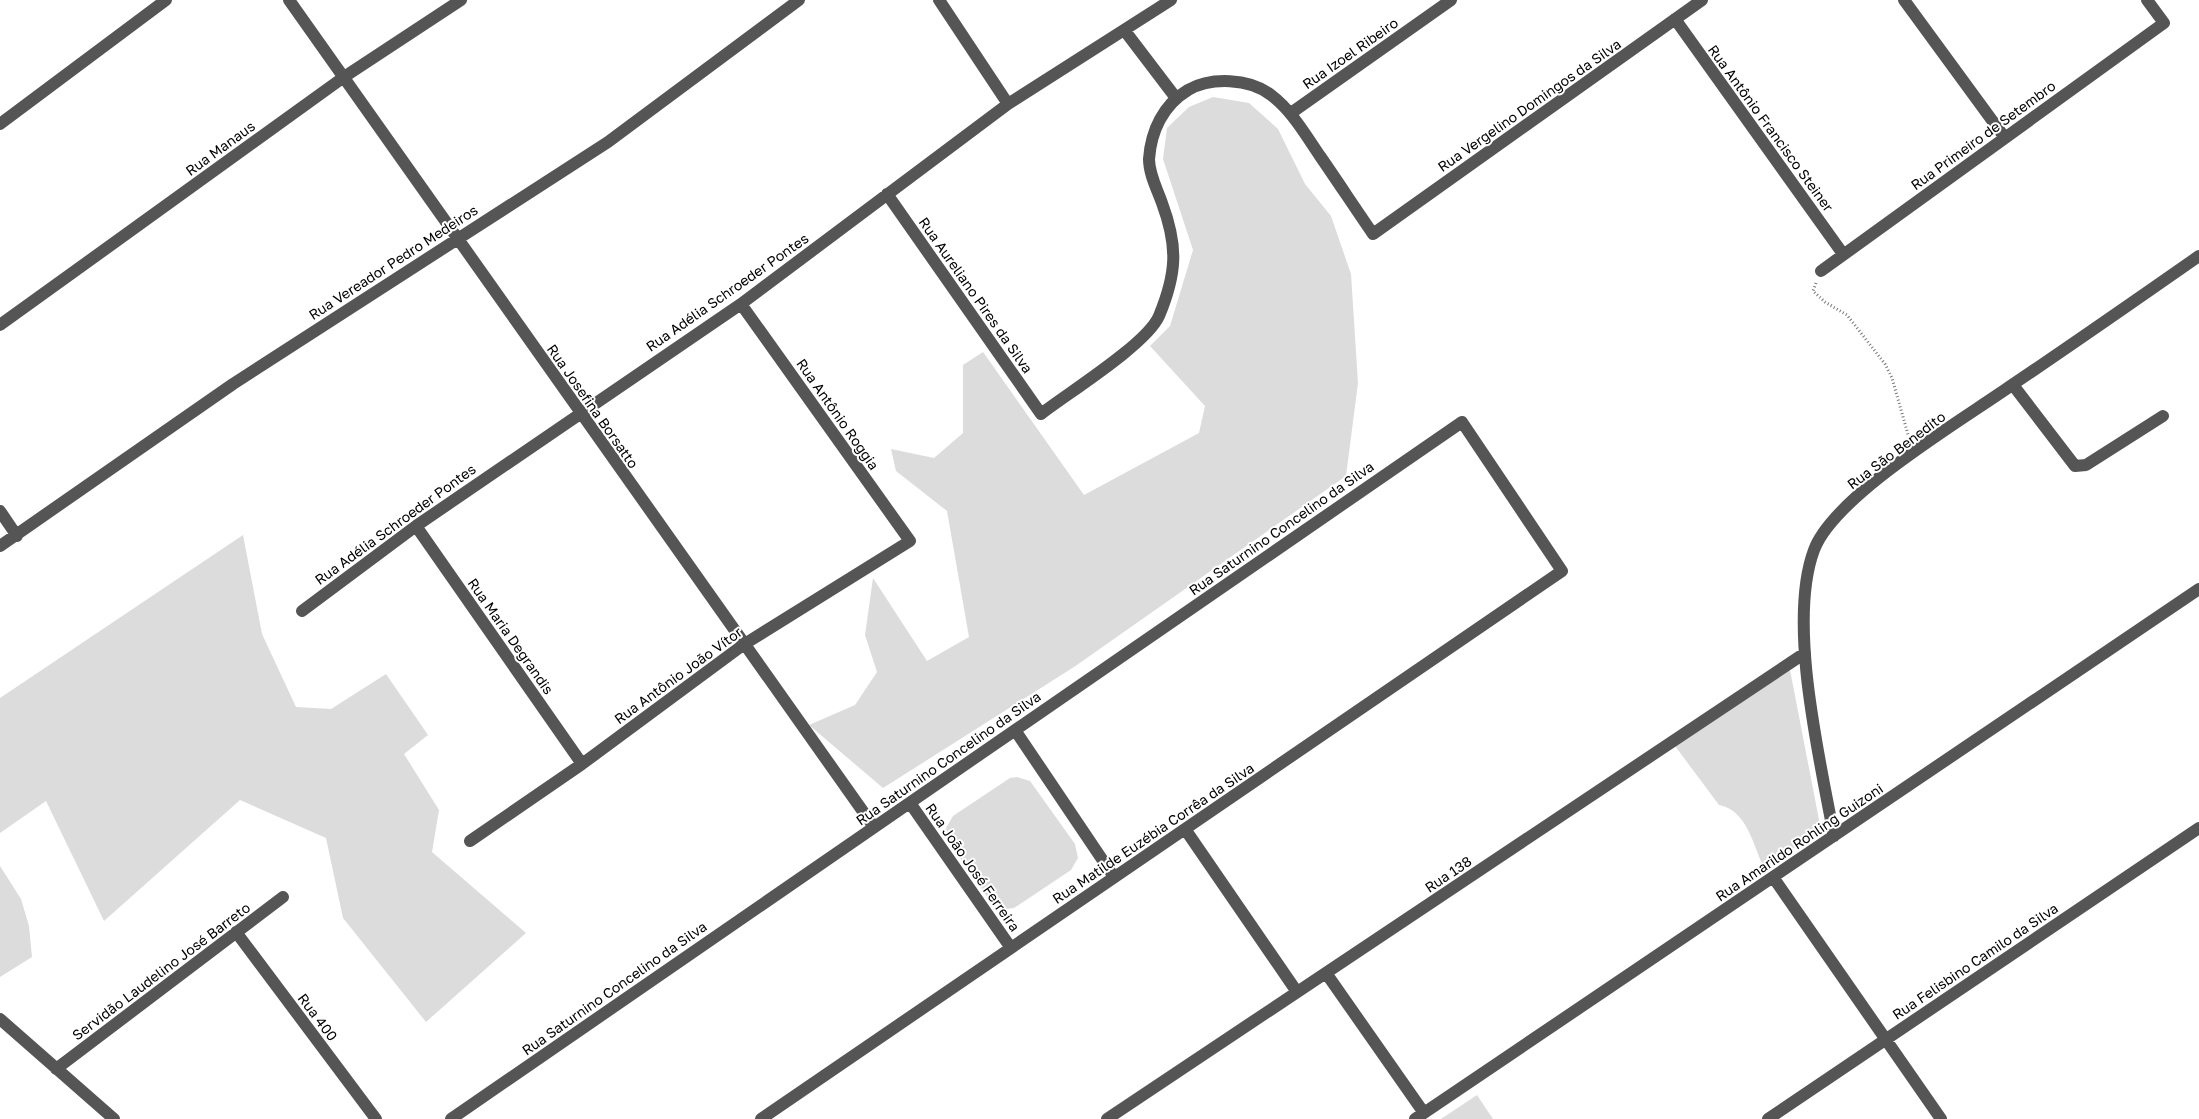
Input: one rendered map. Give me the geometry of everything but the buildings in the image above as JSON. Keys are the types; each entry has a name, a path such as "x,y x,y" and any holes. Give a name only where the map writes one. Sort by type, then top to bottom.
{"street":[{"path":"0,124 166,0"},
{"name":"Rua Josefina Borsatto","path":"289,0 743,646 874,828"},
{"name":"Rua Manaus","path":"0,325 344,77 461,0"},
{"name":"Rua Vereador Pedro Medeiros","path":"0,546 233,384 608,142 799,0"},
{"path":"939,0 1008,104"},
{"name":"Rua Adélia Schroeder Pontes","path":"302,611 416,526 741,304 1008,104 1171,0"},
{"name":"Rua Izoel Ribeiro","path":"1291,113 1451,0"},
{"name":"Rua Vergelino Domingos da Silva","path":"1291,113 1373,234 1702,0"},
{"path":"1904,0 2004,138"},
{"name":"Rua Primeiro de Setembro","path":"1821,271 2164,23 2148,0"},
{"name":"Rua Antônio Francisco Steiner","path":"1675,19 1843,254"},
{"path":"1125,30 1176,98 1200,85 1214,82 1240,82 1269,93 1291,113"},
{"name":"Rua Aureliano Pires da Silva","path":"887,194 1041,414 1140,340 1159,315 1173,268 1174,248 1169,221 1151,174 1150,157 1155,129 1161,117 1176,98"},
{"name":"Rua São Benedito","path":"1834,836 1816,741 1805,653 1804,595 1814,550 1825,528 1862,491 1914,453 2199,256"},
{"name":"Rua Antônio Roggia","path":"741,304 910,541"},
{"path":"2013,384 2076,466 2086,465 2163,416"},
{"name":"Rua Saturnino Concelino da Silva","path":"454,1118 1462,422 1562,571"},
{"path":"0,511 17,536"},
{"name":"Rua Maria Degrandis","path":"416,526 582,764"},
{"name":"Rua Antônio João Vítor","path":"470,841 582,764 743,646 910,541"},
{"name":"Rua Matilde Euzébia Corrêa da Silva","path":"761,1119 1562,571"},
{"name":"Rua Amarildo Rohling Guizoni","path":"1419,1116 2199,589"},
{"name":"Rua 138","path":"1108,1119 1805,653"},
{"path":"1015,730 1114,877"},
{"name":"Rua João José Ferreira","path":"910,803 1011,948"},
{"name":"Rua Felisbino Camilo da Silva","path":"1768,1119 2199,828"},
{"path":"1185,829 1297,992"},
{"path":"1773,877 1941,1119"},
{"name":"Servidão Laudelino José Barreto","path":"56,1069 283,897"},
{"name":"Rua 400","path":"236,932 376,1119"},
{"path":"1326,973 1419,1116"},
{"path":"0,1019 114,1119"}],"path":[{"path":"1821,271 1813,292 1825,302 1847,315 1885,364 1892,378 1914,453"}],"shaded area":[{"path":"1213,97 1249,103 1278,129 1305,184 1331,216 1351,274 1358,383 1346,476 1074,667 883,788 809,725 855,705 877,672 865,635 873,578 927,661 969,637 947,511 896,471 891,449 934,458 963,433 963,365 983,352 1084,495 1199,433 1205,406 1150,346 1170,326 1193,250 1163,159 1167,128 1189,107"},
{"path":"243,535 262,634 296,707 331,709 386,674 428,735 404,754 439,810 432,852 526,933 426,1022 343,918 326,838 240,800 104,921 46,801 0,833 0,698"},
{"path":"1790,670 1821,830 1764,868 1743,821 1729,808 1719,805 1675,746"},
{"path":"1017,777 1030,781 1075,844 1078,858 1071,870 1014,908 1007,909 993,905 949,842 946,828 953,816 1010,778"},
{"path":"0,866 21,899 29,926 32,957 0,977"},
{"path":"1477,1095 1493,1119 1441,1119"}]}
